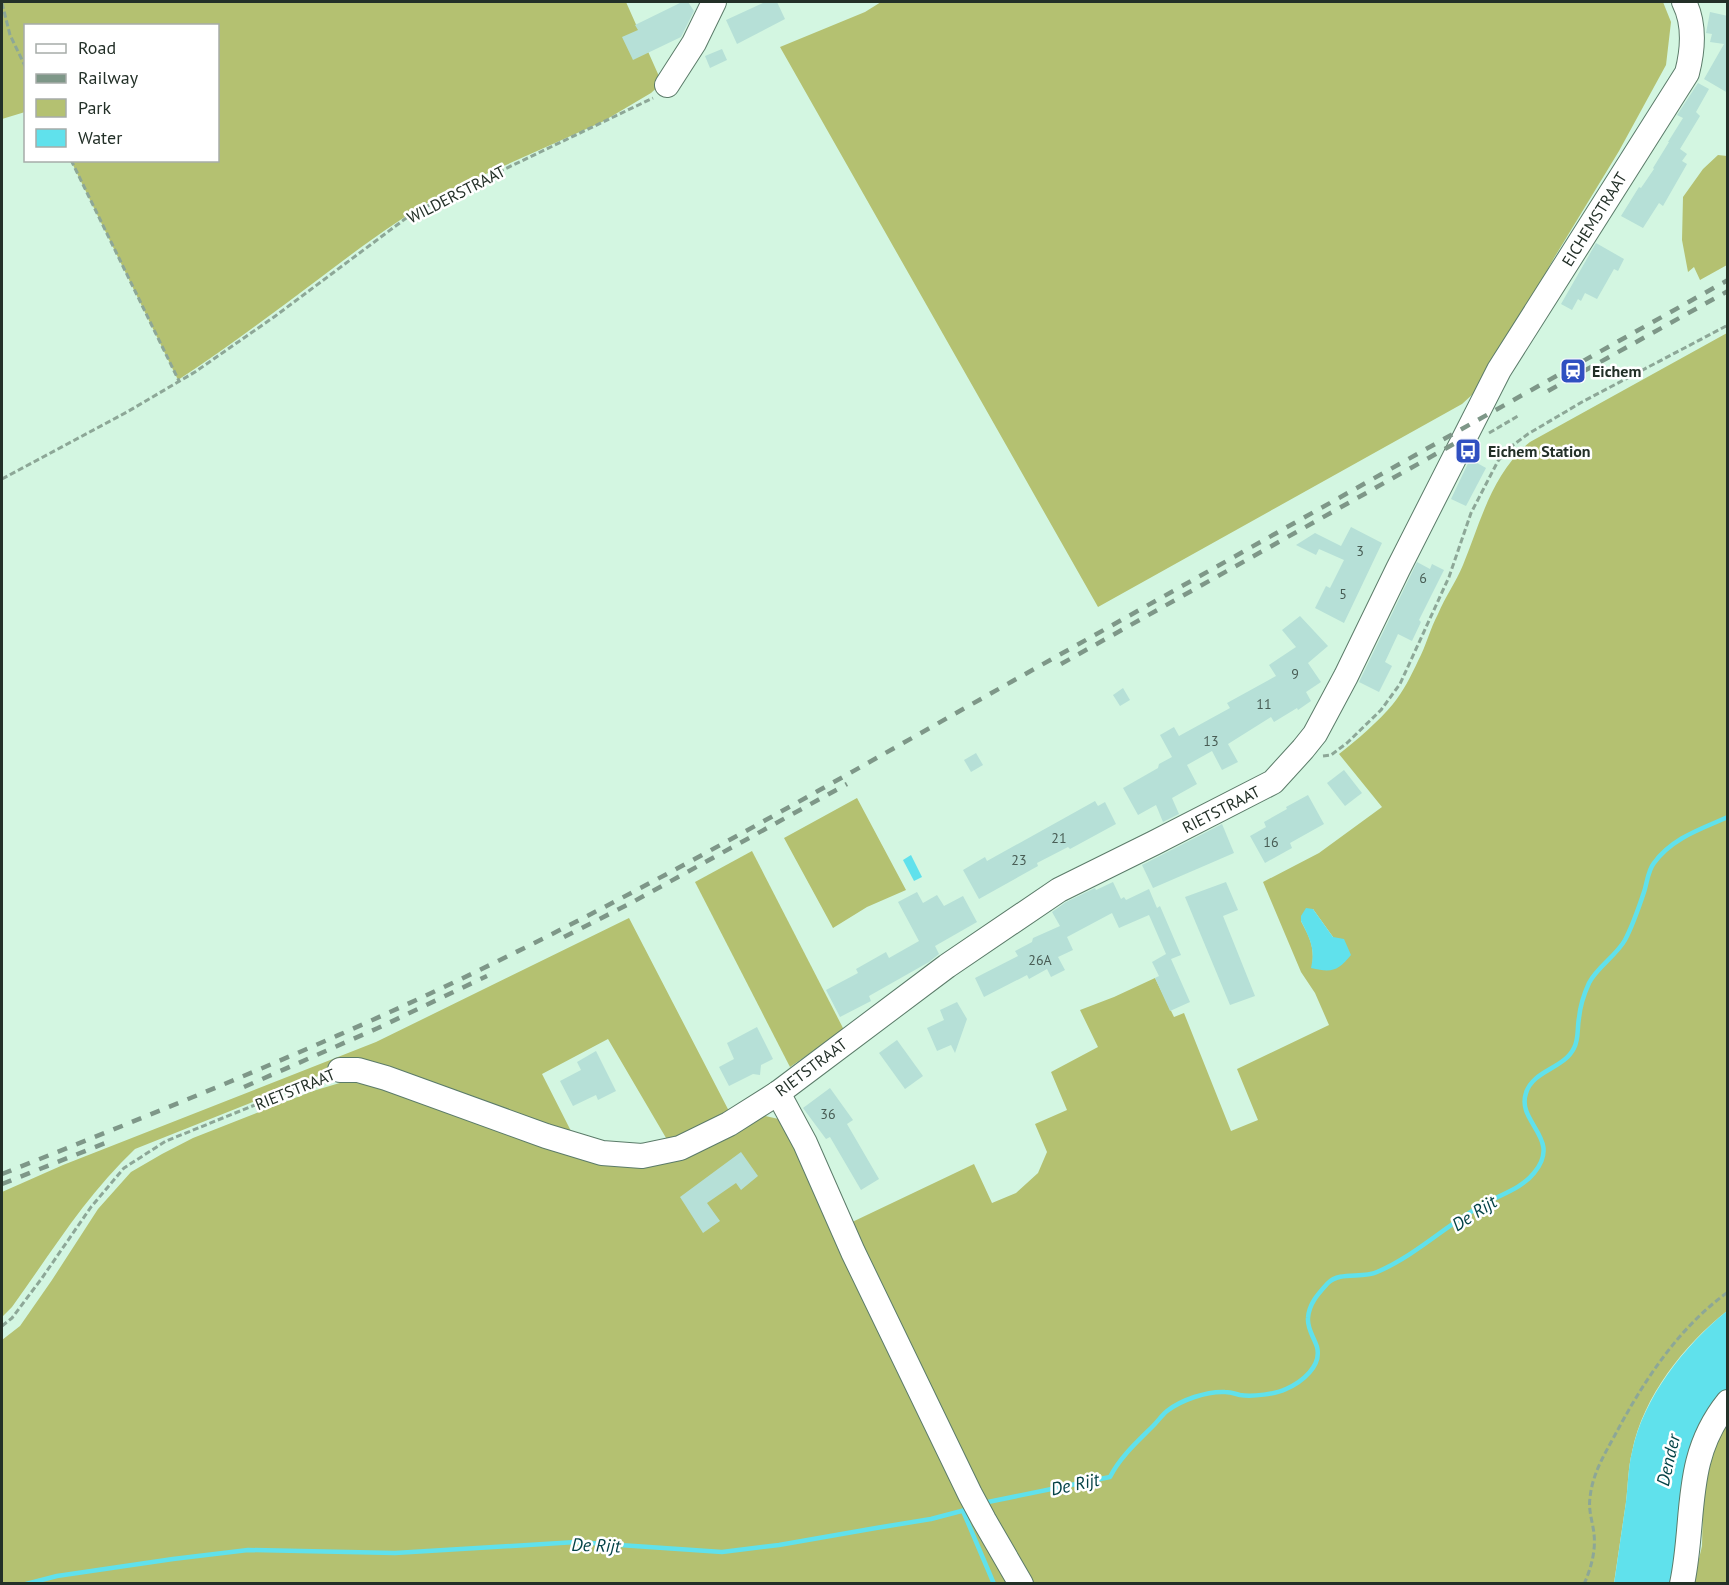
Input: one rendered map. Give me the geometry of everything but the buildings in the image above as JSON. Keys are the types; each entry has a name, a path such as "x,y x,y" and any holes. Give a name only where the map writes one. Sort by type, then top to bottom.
{"street":[{"path":"667,85 694,43 714,2"},
{"name":"EICHEMSTRAAT","path":"1469,430 1499,370 1687,73 1692,53 1692,37 1688,10 1684,2"},
{"name":"RIETSTRAAT","path":"340,1070 358,1070 386,1078 546,1136 602,1153 642,1156 680,1148 729,1124 778,1093 947,966 1059,890 1273,782 1315,734 1469,430"},
{"path":"778,1093 805,1143 853,1252 970,1494 1021,1584"},
{"path":"1682,1584 1694,1478 1701,1449 1716,1415 1728,1401"}],"path":[{"path":"2,3 10,35 24,64"},
{"name":"WILDERSTRAAT","path":"2,479 127,412 179,381 274,318 413,213 649,101 667,85"},
{"path":"72,162 179,381"},
{"path":"1303,749 1314,757 1331,755 1381,711 1400,684 1449,577 1471,513 1498,461 1509,448 1582,402 1728,325"},
{"name":"RIETSTRAAT","path":"2,1326 12,1318 91,1207 124,1168 166,1141 340,1070"},
{"path":"1584,1584 1593,1555 1594,1538 1589,1501 1593,1480 1603,1456 1640,1391 1665,1356 1690,1325 1728,1292"}],"green space":[{"path":"2,2 626,2 662,83 651,93 602,122 448,191 414,211 366,243 250,330 178,380 71,162 219,162 219,24 24,24 24,112 2,119"},
{"path":"881,2 1663,2 1671,22 1666,65 1619,151 1554,258 1485,383 1462,404 1098,607 780,47 865,12"},
{"path":"1718,155 1727,156 1727,265 1700,280 1694,267 1688,272 1682,240 1683,197 1703,169"},
{"path":"1727,333 1727,1311 1696,1340 1667,1373 1645,1411 1637,1431 1631,1458 1614,1583 1029,1583 984,1503 848,1224 974,1164 992,1203 1016,1193 1038,1173 1047,1152 1035,1124 1067,1110 1051,1072 1098,1047 1080,1010 1155,978 1174,1017 1184,1013 1231,1131 1258,1120 1237,1069 1329,1025 1315,993 1301,972 1263,882 1319,853 1382,807 1339,754 1381,717 1393,704 1410,678 1460,571 1497,483 1517,454 1530,442","holes":["1313,909 1333,937 1312,968 1311,943 1301,921"]},
{"path":"857,798 906,890 867,907 833,928 784,838"},
{"path":"752,851 844,1030 790,1067 695,882"},
{"path":"629,918 730,1113 669,1143 608,1039 542,1074 574,1137 351,1063 135,1149 85,1205 12,1307 2,1317 2,1192 63,1165 376,1042"},
{"path":"343,1082 381,1085 593,1161 761,1115 783,1120 1018,1584 2,1584 2,1340 20,1326 98,1209 131,1172 193,1138 313,1091"},
{"path":"1727,1425 1727,1583 1693,1584 1702,1546 1703,1505 1708,1469 1719,1437"}],"water":[{"path":"911,855 922,877 914,881 903,860"},
{"path":"1306,908 1313,909 1333,937 1344,939 1351,955 1334,969 1311,968 1312,949 1301,921"},
{"name":"Dender","path":"1727,1311 1727,1390 1723,1394 1671,1583 1614,1584 1631,1458 1646,1412 1681,1356"}],"waterway":[{"name":"De Rijt","path":"983,1503 1110,1477 1124,1456 1163,1414 1187,1400 1218,1392 1245,1396 1264,1395 1292,1386 1304,1378 1317,1361 1317,1347 1308,1318 1315,1299 1328,1283 1339,1277 1371,1274 1392,1265 1472,1211 1518,1187 1529,1178 1542,1161 1544,1150 1542,1140 1527,1113 1525,1104 1526,1093 1530,1085 1535,1079 1563,1061 1576,1045 1580,1009 1587,987 1592,977 1625,940 1636,916 1654,863 1661,854 1678,841 1728,817"},
{"name":"De Rijt","path":"26,1584 57,1576 248,1550 395,1553 576,1542 722,1552 779,1545 931,1519 969,1509"},
{"path":"963,1511 994,1584"}],"railway":[{"path":"2,1174 189,1099 313,1046 435,991 561,929 819,790 1728,280"},
{"path":"1548,391 1728,291"},
{"path":"1061,664 1459,441"},
{"path":"564,937 631,903 847,784"},
{"path":"244,1087 378,1028 487,976"},
{"path":"2,1184 113,1140"}],"place":[{"name":"Eichem","path":"1573,371"},
{"name":"Eichem Station","path":"1468,451"}]}
